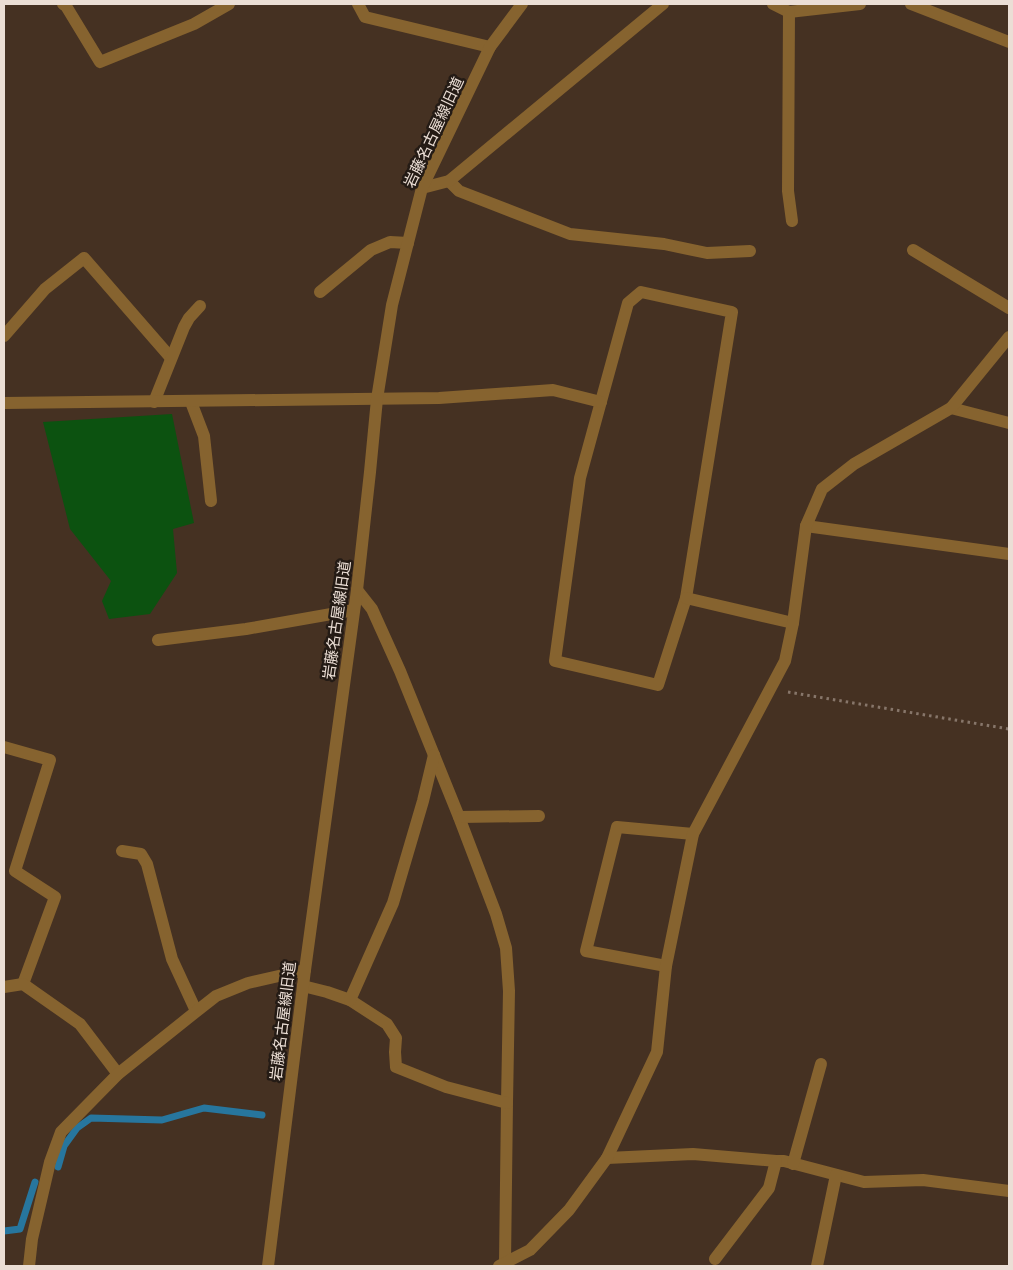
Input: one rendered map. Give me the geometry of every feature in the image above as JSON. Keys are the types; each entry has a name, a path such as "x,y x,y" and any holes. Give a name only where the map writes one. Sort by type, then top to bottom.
{"street":[{"path":"63,4 100,62 194,24 229,4"},
{"path":"358,4 365,18 490,47"},
{"name":"岩藤名古屋線旧道","path":"268,1266 305,970 357,590 377,399 392,305 422,188 490,47 522,4"},
{"path":"422,188 449,181 663,4"},
{"path":"773,4 789,12 860,4"},
{"path":"911,4 1009,42"},
{"path":"789,12 788,191 792,221"},
{"path":"449,181 459,192 570,234 664,244 707,253 750,251"},
{"path":"320,292 370,250 390,242 408,243"},
{"path":"913,250 1009,308"},
{"path":"4,336 46,289 84,258 172,358"},
{"path":"641,292 732,312 686,598 658,685 555,661 580,478 602,402 628,303 641,292"},
{"path":"154,402 184,327 200,306"},
{"path":"357,590 372,609 400,671 459,817 496,914 506,948 509,991 502,1264 530,1250 569,1210 607,1158 658,1052 666,966 693,834 785,661 793,622 806,526 822,489 854,464 951,408 1009,337"},
{"path":"4,403 438,398 553,390 602,402"},
{"path":"191,402 204,436 211,501"},
{"path":"951,408 1009,423"},
{"path":"806,526 1009,554"},
{"path":"686,598 793,622"},
{"path":"158,640 246,629 354,610"},
{"path":"4,747 50,760 15,871 55,897 23,984"},
{"path":"350,1000 393,903 423,801 434,755"},
{"path":"459,817 539,816"},
{"path":"666,966 586,951 617,827 693,834"},
{"path":"122,851 141,854 147,864 172,959 196,1011"},
{"path":"29,1266 32,1240 45,1182 61,1132 118,1074 216,996 248,982 305,970"},
{"path":"4,987 23,984 80,1024 118,1074"},
{"path":"303,986 350,1000 387,1024 396,1038 396,1067 446,1087 506,1103"},
{"path":"793,1164 821,1064"},
{"path":"607,1158 693,1154 776,1161 864,1182 923,1180 1009,1191"},
{"path":"715,1259 769,1188 776,1161"},
{"path":"817,1266 836,1175"}],"path":[{"path":"770,689 1009,729"}],"green space":[{"path":"172,414 194,523 173,529 177,573 150,614 109,619 102,601 111,581 70,529 43,422"}],"waterway":[{"path":"58,1167 64,1146 77,1128 91,1118 162,1120 204,1108 262,1115"},
{"path":"4,1231 20,1229 35,1182"}]}
